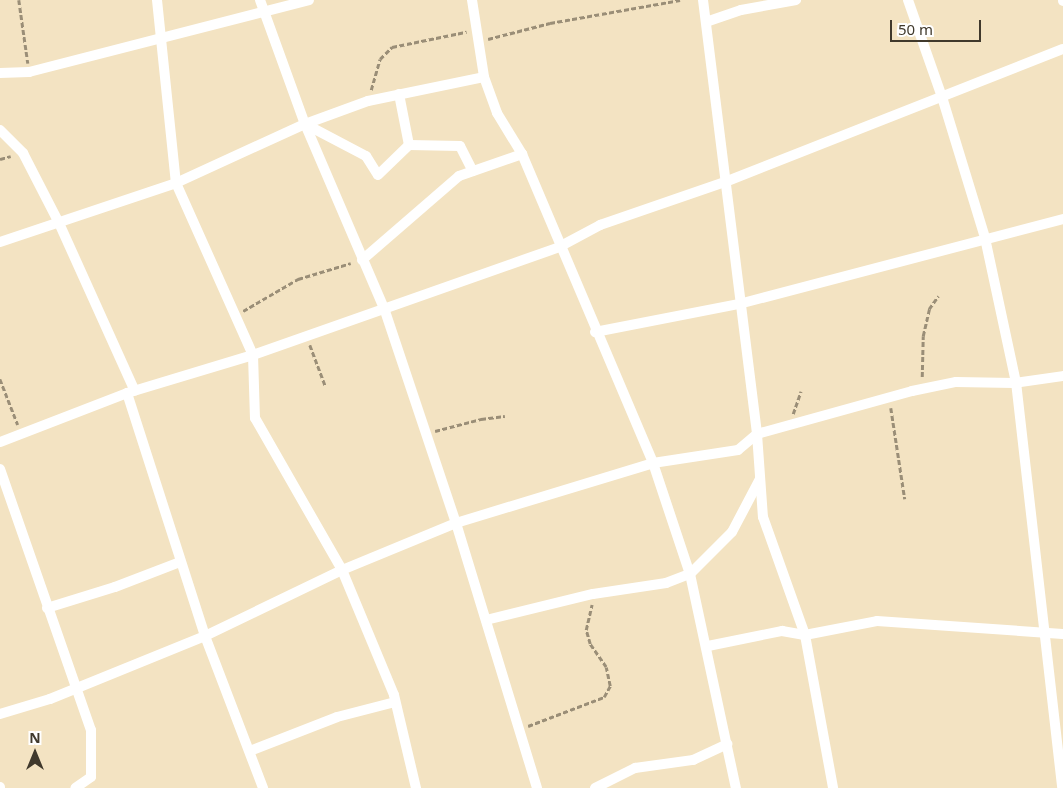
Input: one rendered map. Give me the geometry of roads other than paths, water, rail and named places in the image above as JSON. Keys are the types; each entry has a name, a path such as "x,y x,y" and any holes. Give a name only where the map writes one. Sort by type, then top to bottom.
{"street":[{"path":"157,0 176,182 253,355 255,418 342,570 395,702 416,788"},
{"path":"260,0 305,124 384,308 456,523 537,788"},
{"path":"0,73 29,72 310,0"},
{"path":"472,0 484,77 497,113 522,154 559,247 652,463 690,574 708,646 736,788"},
{"path":"704,0 739,304 757,434 762,517 805,635 833,788"},
{"path":"706,22 741,10 796,0"},
{"path":"908,0 942,98 985,238 1014,383 1042,634 1062,788"},
{"path":"0,442 131,392 253,355 559,247 600,225 725,182 1063,49"},
{"path":"0,242 176,182 305,124 368,101 484,77"},
{"path":"399,94 409,145"},
{"path":"305,124 366,156 378,175 409,145 460,146 472,171"},
{"path":"0,130 23,153 59,223 131,392 180,562 205,636 263,788"},
{"path":"362,260 459,176 522,154"},
{"path":"596,332 739,304 985,238 1040,228 1043,223 1063,220"},
{"path":"0,714 76,688 205,636 342,570 456,523 652,463 738,450 757,434 922,389 956,382 1014,383 1063,376"},
{"path":"0,469 90,730 92,783 75,788"},
{"path":"486,620 593,594 666,583 690,574 732,532 760,479"},
{"path":"47,608 115,587 180,562"},
{"path":"708,646 782,631 805,635 877,621 1063,634"},
{"path":"250,751 336,717 395,702"},
{"path":"594,788 636,768 693,760 727,744"}]}
